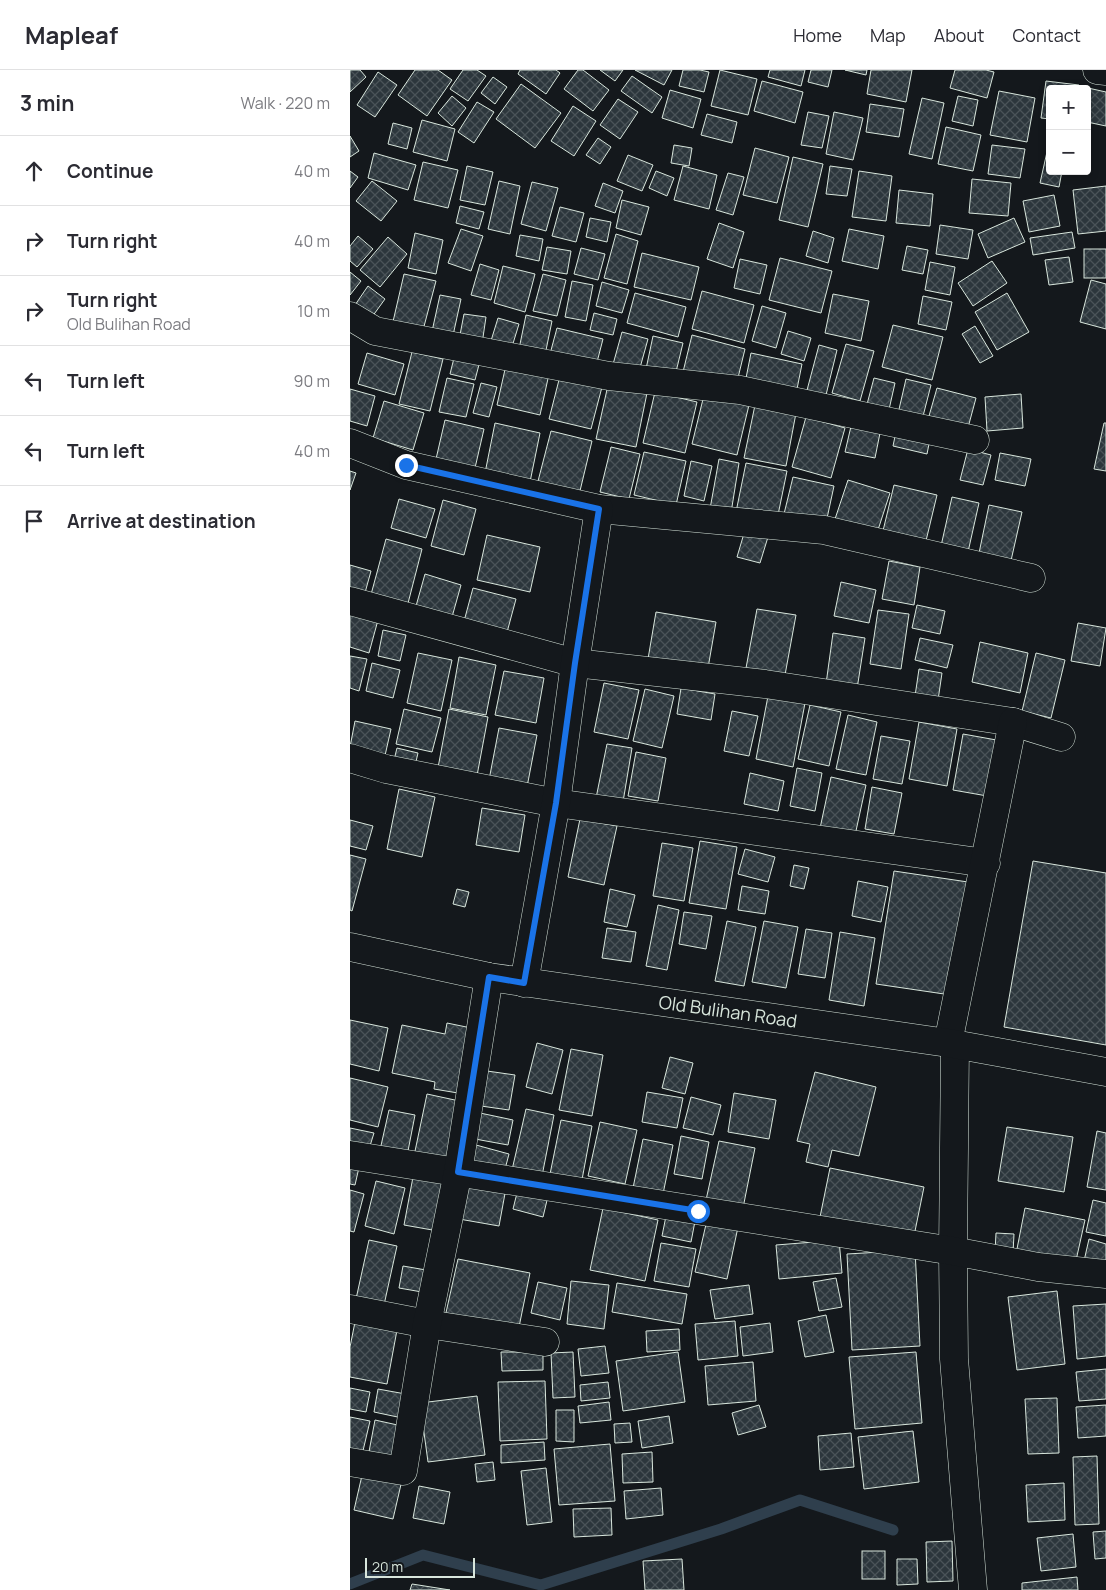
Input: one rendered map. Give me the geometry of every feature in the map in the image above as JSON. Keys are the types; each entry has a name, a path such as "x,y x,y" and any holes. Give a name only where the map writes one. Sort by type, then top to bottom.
{"street":[{"path":"1096,70 1106,72"},
{"path":"350,316 376,331 609,376 740,390 975,440"},
{"path":"350,443 406,465 599,509 824,530 1031,578"},
{"path":"524,983 556,803 599,509"},
{"path":"350,601 575,663 765,684 1013,722 1061,737"},
{"path":"974,1590 954,1359 952,1044 1013,722"},
{"path":"350,758 386,769 556,803 986,863"},
{"name":"Old Bulihan Road","path":"350,947 524,983 952,1044 1106,1072"},
{"path":"350,1462 403,1471 427,1324 458,1172 489,977"},
{"path":"350,1155 953,1251 1038,1267 1106,1274"},
{"path":"350,1309 427,1324 545,1342"}],"building":[{"path":"350,70 360,70 366,77 350,92"},
{"path":"415,70 438,70 452,80 427,116 398,95"},
{"path":"463,70 477,70 486,76 468,101 450,89"},
{"path":"520,70 556,70 560,73 546,94 518,74"},
{"path":"578,70 583,70 609,90 593,111 564,89"},
{"path":"600,70 623,70 615,81"},
{"path":"635,70 672,70 664,85"},
{"path":"683,70 709,72 704,92 679,86"},
{"path":"720,70 757,79 748,115 711,106"},
{"path":"770,70 805,70 801,86 768,77"},
{"path":"811,70 832,70 828,87 808,82"},
{"path":"845,70 867,70 866,75"},
{"path":"871,70 912,70 906,102 867,94"},
{"path":"955,70 986,70 994,72 987,98 950,88"},
{"path":"378,72 397,85 375,117 357,105"},
{"path":"632,76 662,97 652,113 621,91"},
{"path":"493,77 507,87 495,104 481,93"},
{"path":"762,81 803,92 795,123 754,111"},
{"path":"1046,81 1079,85 1046,85 1046,119 1041,118"},
{"path":"521,84 561,113 535,148 496,119"},
{"path":"1091,89 1106,92 1106,126 1091,123"},
{"path":"670,90 701,99 693,128 662,118"},
{"path":"999,91 1035,98 1027,142 990,135"},
{"path":"452,96 466,108 452,126 438,113"},
{"path":"958,96 978,100 973,126 952,121"},
{"path":"922,98 944,103 932,159 909,154"},
{"path":"618,99 638,112 620,139 600,125"},
{"path":"477,102 494,112 474,143 458,132"},
{"path":"870,104 904,109 899,137 866,132"},
{"path":"573,106 596,121 574,156 551,141"},
{"path":"808,112 829,116 822,148 801,145"},
{"path":"834,112 863,118 853,160 826,154"},
{"path":"707,114 737,122 732,143 701,135"},
{"path":"422,120 455,129 447,161 413,152"},
{"path":"393,123 412,128 407,149 388,144"},
{"path":"946,127 981,135 973,171 938,164"},
{"path":"350,136 359,151 350,157"},
{"path":"598,138 611,147 600,164 586,155"},
{"path":"674,145 692,148 689,166 671,163"},
{"path":"992,145 1025,149 1020,178 988,174"},
{"path":"755,148 789,157 777,203 743,195"},
{"path":"374,153 416,165 408,190 368,178"},
{"path":"628,155 653,165 642,191 617,181"},
{"path":"1046,156 1046,175 1061,175 1059,187 1040,183"},
{"path":"793,157 823,164 808,227 779,220"},
{"path":"423,162 458,170 448,208 414,200"},
{"path":"467,166 493,172 485,205 460,200"},
{"path":"683,166 717,175 709,209 674,200"},
{"path":"830,166 852,169 847,196 826,194"},
{"path":"350,171 358,177 350,188"},
{"path":"656,171 674,178 667,196 649,188"},
{"path":"859,171 892,176 886,221 852,217"},
{"path":"728,173 744,177 733,215 716,210"},
{"path":"972,179 1011,183 1008,216 969,213"},
{"path":"372,181 397,201 381,221 356,201"},
{"path":"499,181 520,186 510,234 488,229"},
{"path":"532,182 558,188 546,231 521,224"},
{"path":"603,183 623,191 615,213 595,206"},
{"path":"1106,186 1106,231 1078,234 1073,190"},
{"path":"899,190 933,194 930,226 896,223"},
{"path":"1054,195 1060,226 1029,232 1023,201"},
{"path":"622,200 649,207 641,235 616,228"},
{"path":"460,206 484,212 479,229 456,223"},
{"path":"560,207 584,213 576,242 552,236"},
{"path":"590,218 611,222 607,242 586,237"},
{"path":"1014,218 1025,242 988,258 978,234"},
{"path":"719,223 744,232 733,268 707,259"},
{"path":"940,225 973,230 968,259 936,254"},
{"path":"461,229 483,236 471,271 448,263"},
{"path":"849,229 884,236 878,269 842,261"},
{"path":"813,231 834,238 828,263 806,256"},
{"path":"1072,232 1075,248 1033,255 1030,238"},
{"path":"415,233 443,240 436,274 408,268"},
{"path":"616,234 638,241 627,284 604,278"},
{"path":"520,235 543,239 539,261 516,256"},
{"path":"358,236 373,249 357,267 350,261 350,246"},
{"path":"388,237 407,254 380,287 360,270"},
{"path":"907,246 928,250 923,274 902,270"},
{"path":"547,247 571,251 567,274 542,270"},
{"path":"581,248 605,254 598,280 574,274"},
{"path":"1084,249 1106,249 1106,278 1084,278"},
{"path":"642,253 699,267 691,300 634,287"},
{"path":"1069,257 1073,282 1049,285 1045,260"},
{"path":"780,258 832,271 821,313 769,300"},
{"path":"740,259 767,265 760,294 734,288"},
{"path":"992,261 1007,283 973,306 958,283"},
{"path":"930,262 955,267 950,295 925,290"},
{"path":"480,264 499,270 491,300 471,295"},
{"path":"503,266 535,274 525,312 494,303"},
{"path":"350,272 361,281 350,295"},
{"path":"404,274 436,281 422,334 392,326"},
{"path":"543,274 566,280 557,316 533,311"},
{"path":"1091,280 1106,284 1106,329 1080,322"},
{"path":"572,281 593,285 586,321 565,317"},
{"path":"602,282 629,290 622,313 596,306"},
{"path":"368,286 385,299 372,317 355,305"},
{"path":"702,291 754,305 744,343 692,329"},
{"path":"635,293 686,307 678,337 627,323"},
{"path":"1007,293 1029,332 997,350 975,312"},
{"path":"833,294 869,301 861,341 825,333"},
{"path":"440,295 461,299 452,340 431,336"},
{"path":"923,296 952,302 946,330 918,324"},
{"path":"762,306 786,313 776,348 752,341"},
{"path":"594,313 617,319 613,335 590,330"},
{"path":"464,314 486,317 482,344 459,340"},
{"path":"526,315 552,321 545,355 519,349"},
{"path":"498,318 519,324 511,350 490,344"},
{"path":"893,325 943,337 932,380 882,367"},
{"path":"975,326 993,356 980,363 962,334"},
{"path":"557,328 603,339 596,366 550,354"},
{"path":"788,331 811,338 804,361 781,354"},
{"path":"622,332 648,339 638,375 612,368"},
{"path":"692,335 745,349 736,386 683,372"},
{"path":"653,336 683,343 675,376 646,369"},
{"path":"846,344 874,351 860,401 832,393"},
{"path":"819,345 837,350 825,399 806,394"},
{"path":"456,350 481,357 475,380 450,374"},
{"path":"412,352 443,359 430,411 399,404"},
{"path":"367,353 404,364 395,395 358,384"},
{"path":"751,353 802,364 795,399 744,388"},
{"path":"506,365 549,374 540,415 497,405"},
{"path":"560,376 602,387 591,429 549,419"},
{"path":"447,378 474,384 466,417 439,412"},
{"path":"874,378 895,383 888,414 866,408"},
{"path":"906,379 931,385 921,424 897,418"},
{"path":"481,383 497,387 489,417 473,413"},
{"path":"608,385 647,393 636,447 596,439"},
{"path":"937,388 976,398 966,435 927,423"},
{"path":"350,389 375,396 367,426 350,421"},
{"path":"655,392 697,402 685,453 643,443"},
{"path":"1021,394 1023,428 987,431 985,397"},
{"path":"704,395 749,405 737,455 692,444"},
{"path":"384,401 424,413 413,450 373,438"},
{"path":"755,405 796,413 786,466 744,458"},
{"path":"806,417 845,428 831,478 792,467"},
{"path":"445,420 484,429 475,468 436,459"},
{"path":"852,422 881,428 875,458 845,452"},
{"path":"495,423 540,433 530,482 485,473"},
{"path":"1104,423 1106,423 1106,471 1094,469"},
{"path":"897,427 931,434 927,454 893,446"},
{"path":"551,431 592,441 579,495 537,485"},
{"path":"611,447 640,454 629,499 600,492"},
{"path":"968,449 991,455 983,485 960,480"},
{"path":"644,452 686,461 676,505 634,495"},
{"path":"1000,453 1031,459 1025,486 995,480"},
{"path":"719,459 739,463 731,513 710,509"},
{"path":"691,461 712,466 704,501 684,496"},
{"path":"746,463 787,471 777,520 736,512"},
{"path":"350,471 356,473 350,490"},
{"path":"793,477 834,486 826,523 784,514"},
{"path":"848,480 890,493 877,533 835,519"},
{"path":"894,485 937,495 925,545 882,535"},
{"path":"952,497 979,503 968,552 941,546"},
{"path":"399,499 435,509 426,538 391,528"},
{"path":"443,500 476,509 464,555 431,546"},
{"path":"989,505 1022,512 1010,565 978,558"},
{"path":"745,530 768,537 760,563 737,557"},
{"path":"487,535 540,547 530,592 477,580"},
{"path":"386,539 422,549 406,611 369,602"},
{"path":"889,561 920,567 914,605 882,599"},
{"path":"350,565 371,571 363,600 350,596"},
{"path":"425,574 461,585 452,617 416,606"},
{"path":"841,582 876,590 869,623 834,616"},
{"path":"473,588 516,599 506,636 463,625"},
{"path":"917,605 945,611 940,634 912,628"},
{"path":"757,609 796,615 785,675 746,668"},
{"path":"878,610 909,614 901,669 870,664"},
{"path":"350,612 378,620 369,653 350,647"},
{"path":"656,612 716,622 708,668 648,659"},
{"path":"1078,623 1106,628 1100,666 1071,661"},
{"path":"383,630 406,635 400,661 378,656"},
{"path":"833,633 865,638 857,689 826,684"},
{"path":"920,638 953,645 947,668 915,660"},
{"path":"980,642 1028,653 1020,693 972,682"},
{"path":"418,653 452,660 441,711 407,703"},
{"path":"1036,653 1065,660 1051,718 1022,711"},
{"path":"350,656 367,659 359,691 350,688"},
{"path":"459,657 496,665 486,715 450,708"},
{"path":"372,663 400,670 393,698 366,691"},
{"path":"919,669 942,673 937,707 914,703"},
{"path":"504,671 544,678 536,723 495,715"},
{"path":"604,683 639,690 628,739 594,732"},
{"path":"681,688 715,694 711,720 677,714"},
{"path":"645,689 674,696 662,748 633,741"},
{"path":"768,696 805,703 793,767 756,759"},
{"path":"810,705 841,712 829,766 798,759"},
{"path":"404,709 441,718 432,752 396,744"},
{"path":"449,709 488,717 476,781 437,773"},
{"path":"732,711 758,716 749,756 724,751"},
{"path":"848,715 877,722 866,775 836,769"},
{"path":"355,721 391,729 384,760 350,747"},
{"path":"919,722 957,729 947,786 909,779"},
{"path":"499,728 537,735 527,787 489,780"},
{"path":"963,734 1002,741 993,797 953,790"},
{"path":"881,736 910,741 902,784 873,779"},
{"path":"607,744 632,748 622,808 595,803"},
{"path":"397,748 418,753 414,770 393,764"},
{"path":"636,752 666,758 658,801 628,796"},
{"path":"797,768 822,773 815,811 790,806"},
{"path":"750,773 784,781 778,811 744,804"},
{"path":"831,777 866,785 854,840 819,833"},
{"path":"872,787 902,793 894,834 865,829"},
{"path":"399,789 435,797 422,857 387,849"},
{"path":"482,808 525,815 519,852 476,845"},
{"path":"580,819 617,826 604,885 568,877"},
{"path":"350,820 373,826 366,850 350,846"},
{"path":"700,841 737,847 726,909 689,903"},
{"path":"662,843 693,848 684,901 653,896"},
{"path":"745,849 775,857 768,882 738,874"},
{"path":"350,855 366,859 352,911 350,910"},
{"path":"1033,861 1106,873 1106,1045 1004,1027"},
{"path":"794,865 809,868 804,889 790,886"},
{"path":"894,871 968,882 951,995 876,984"},
{"path":"858,881 888,887 881,922 852,916"},
{"path":"742,886 769,891 765,914 738,910"},
{"path":"457,889 469,892 465,907 453,904"},
{"path":"610,889 635,895 627,927 604,922"},
{"path":"658,905 679,910 667,970 646,966"},
{"path":"684,912 712,916 706,949 679,944"},
{"path":"727,921 756,927 744,986 715,981"},
{"path":"764,921 798,927 786,988 752,982"},
{"path":"607,928 636,932 631,962 602,958"},
{"path":"806,929 832,933 825,978 798,974"},
{"path":"840,932 875,938 864,1006 829,1000"},
{"path":"350,1020 388,1028 379,1071 350,1064"},
{"path":"447,1023 476,1029 464,1094 434,1089 435,1082 392,1073 402,1025 445,1034"},
{"path":"537,1043 563,1050 552,1094 526,1087"},
{"path":"571,1049 603,1055 592,1116 559,1110"},
{"path":"670,1057 693,1063 685,1094 662,1088"},
{"path":"487,1071 515,1075 509,1110 481,1106"},
{"path":"815,1072 876,1087 859,1156 832,1150 828,1167 806,1162 810,1144 797,1141"},
{"path":"350,1078 388,1087 378,1127 350,1120"},
{"path":"647,1092 683,1098 677,1128 642,1122"},
{"path":"734,1093 776,1100 769,1139 728,1132"},
{"path":"427,1094 464,1102 451,1164 414,1156"},
{"path":"691,1097 721,1105 713,1135 683,1128"},
{"path":"526,1109 554,1115 542,1176 512,1170"},
{"path":"389,1110 415,1115 407,1156 380,1150"},
{"path":"480,1113 513,1120 508,1145 475,1139"},
{"path":"561,1120 592,1126 581,1185 549,1179"},
{"path":"600,1122 637,1130 625,1184 588,1176"},
{"path":"1007,1127 1073,1137 1064,1192 998,1181"},
{"path":"350,1128 374,1133 369,1149 350,1145"},
{"path":"1097,1131 1106,1133 1106,1190 1087,1187"},
{"path":"681,1136 709,1142 702,1179 674,1174"},
{"path":"643,1139 673,1145 663,1194 633,1188"},
{"path":"719,1141 755,1148 743,1208 706,1200"},
{"path":"476,1145 509,1154 504,1173 471,1164"},
{"path":"350,1161 360,1163 355,1185 350,1184"},
{"path":"830,1168 924,1187 914,1236 820,1217"},
{"path":"413,1177 447,1184 438,1231 404,1225"},
{"path":"376,1181 405,1188 394,1234 365,1226"},
{"path":"467,1181 506,1188 499,1226 459,1219"},
{"path":"519,1185 549,1192 543,1217 513,1209"},
{"path":"350,1190 364,1194 354,1232 350,1231"},
{"path":"1093,1200 1106,1203 1106,1236 1086,1232"},
{"path":"603,1208 658,1220 645,1281 590,1270"},
{"path":"1025,1208 1085,1220 1075,1265 1016,1254"},
{"path":"667,1211 696,1216 691,1242 662,1236"},
{"path":"707,1220 738,1227 727,1279 695,1272"},
{"path":"996,1233 1014,1234 1013,1253 995,1252"},
{"path":"1089,1239 1106,1244 1106,1267 1084,1261"},
{"path":"369,1240 397,1246 384,1305 356,1299"},
{"path":"839,1240 842,1273 779,1279 776,1245"},
{"path":"661,1243 696,1249 689,1287 654,1281"},
{"path":"915,1250 920,1346 852,1350 847,1254"},
{"path":"458,1259 530,1273 518,1332 445,1317"},
{"path":"403,1266 426,1270 422,1292 399,1288"},
{"path":"836,1278 842,1307 819,1311 813,1282"},
{"path":"571,1281 609,1285 604,1329 567,1324"},
{"path":"538,1282 567,1288 560,1320 531,1313"},
{"path":"617,1283 687,1294 682,1324 612,1312"},
{"path":"749,1285 753,1314 715,1319 710,1290"},
{"path":"1057,1291 1065,1364 1017,1370 1008,1297"},
{"path":"1106,1304 1106,1356 1077,1359 1073,1306"},
{"path":"826,1315 834,1352 805,1357 798,1321"},
{"path":"735,1321 738,1356 698,1360 695,1324"},
{"path":"355,1322 397,1330 387,1384 350,1377 350,1347"},
{"path":"770,1323 773,1352 743,1356 740,1327"},
{"path":"679,1329 680,1350 647,1352 646,1331"},
{"path":"605,1346 609,1373 581,1376 578,1349"},
{"path":"501,1352 543,1352 543,1370 502,1371"},
{"path":"573,1352 575,1397 553,1398 551,1353"},
{"path":"678,1352 685,1402 623,1411 616,1361"},
{"path":"916,1352 922,1423 855,1429 849,1357"},
{"path":"753,1362 756,1401 708,1405 705,1366"},
{"path":"1106,1369 1106,1399 1079,1401 1076,1372"},
{"path":"545,1381 547,1439 500,1441 498,1382"},
{"path":"608,1382 610,1398 581,1401 580,1385"},
{"path":"350,1388 370,1392 366,1412 350,1409"},
{"path":"378,1389 411,1395 407,1419 374,1412"},
{"path":"477,1396 485,1455 428,1462 420,1403"},
{"path":"1057,1398 1059,1453 1028,1454 1025,1399"},
{"path":"609,1402 611,1420 580,1423 578,1406"},
{"path":"759,1405 766,1427 738,1435 732,1413"},
{"path":"1106,1405 1106,1436 1078,1438 1076,1407"},
{"path":"556,1410 574,1410 574,1442 556,1441"},
{"path":"669,1416 673,1443 642,1448 638,1421"},
{"path":"350,1417 370,1421 362,1455 350,1452"},
{"path":"375,1420 402,1426 395,1462 368,1457"},
{"path":"630,1423 632,1442 615,1443 614,1424"},
{"path":"913,1431 919,1482 864,1489 858,1437"},
{"path":"851,1433 854,1467 820,1470 818,1436"},
{"path":"544,1442 545,1460 501,1463 501,1445"},
{"path":"610,1444 615,1501 559,1505 554,1449"},
{"path":"652,1452 653,1482 623,1483 622,1454"},
{"path":"1097,1456 1099,1524 1075,1525 1073,1457"},
{"path":"493,1462 495,1480 477,1482 475,1464"},
{"path":"546,1468 552,1522 527,1525 521,1471"},
{"path":"363,1471 402,1480 393,1519 354,1510"},
{"path":"1064,1483 1065,1520 1028,1522 1026,1485"},
{"path":"419,1486 450,1492 444,1524 413,1518"},
{"path":"661,1488 663,1515 626,1519 624,1491"},
{"path":"611,1508 612,1535 574,1537 573,1509"},
{"path":"1106,1531 1106,1558 1095,1559 1093,1532"},
{"path":"1073,1534 1076,1567 1041,1571 1037,1538"},
{"path":"952,1541 953,1581 927,1582 926,1542"},
{"path":"862,1551 885,1551 885,1579 862,1579"},
{"path":"682,1559 684,1590 645,1590 643,1561"},
{"path":"897,1559 917,1559 918,1584 897,1585"},
{"path":"1077,1577 1078,1590 1022,1590 1022,1583"},
{"path":"412,1584 450,1590 410,1590"}],"waterway":[{"path":"350,1584 423,1555 541,1585 721,1529 800,1500 893,1530"}],"route":[{"path":"406,465 599,509 556,803 524,983 489,977 458,1172 698,1211"}]}
